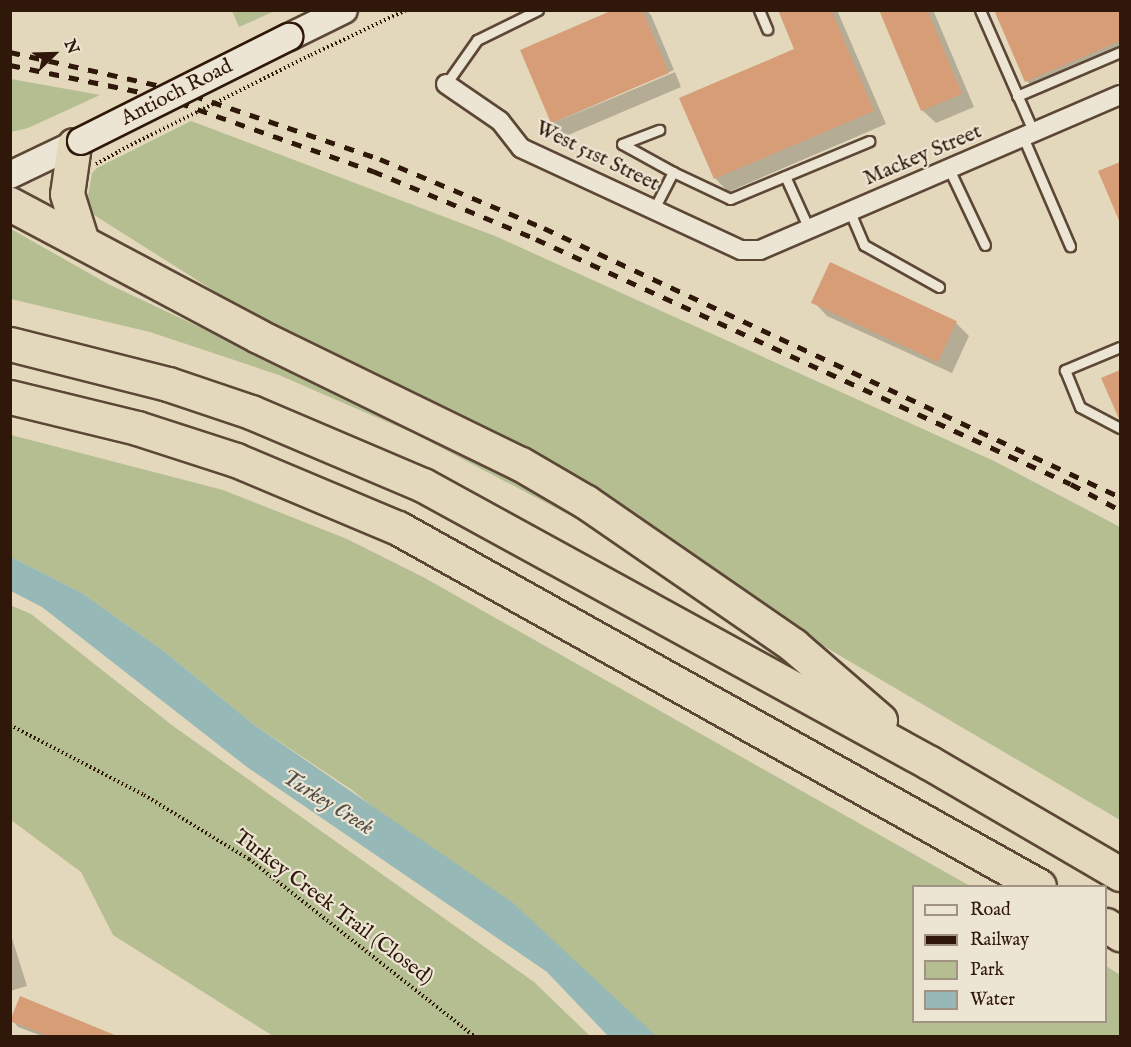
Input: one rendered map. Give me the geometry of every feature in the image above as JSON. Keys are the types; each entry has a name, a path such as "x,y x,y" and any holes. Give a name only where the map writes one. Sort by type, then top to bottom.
{"highway":[{"path":"77,143 67,194 82,242"},
{"path":"10,204 258,336 444,423 586,502 793,645 930,763"},
{"path":"10,344 168,384 322,440 423,485 930,763 1120,874"},
{"path":"10,397 137,428 236,460 398,528 1037,885"}],"main road":[{"name":"Antioch Road","path":"10,175 344,10"}],"street":[{"name":"West 51st Street","path":"446,84 500,122 521,148 741,249"},
{"name":"Mackey Street","path":"741,249 760,250 1120,95"}],"lane":[{"path":"446,84 477,40 538,10"},
{"path":"759,10 767,29"},
{"path":"980,10 1017,96 1028,135 1070,246"},
{"path":"1017,96 1120,52"},
{"path":"659,130 622,144 673,172 730,199 869,141"},
{"path":"949,169 986,245"},
{"path":"654,209 673,172"},
{"path":"785,176 809,230"},
{"path":"850,212 864,245 939,287"},
{"path":"1120,347 1065,370 1080,407 1120,428"}],"path":[{"path":"119,151 406,10"},
{"name":"Turkey Creek Trail (Closed)","path":"10,726 144,795 249,859 474,1036"}],"green space":[{"path":"232,11 275,11 239,27"},
{"path":"11,79 100,95 28,128 11,132"},
{"path":"191,121 495,236 994,461 1120,527 1120,820 815,641 604,495 282,334 91,213 84,197 88,196 92,173 97,168"},
{"path":"11,229 108,284 477,457 575,518 415,434 279,375 150,332 11,299"},
{"path":"11,435 223,490 347,539 423,577 968,885 912,885 912,1023 1107,1023 1107,967 1120,975 1120,1036 656,1036 352,790 253,724 165,652 82,593 11,557"},
{"path":"10,605 31,614 173,726 534,982 590,1036 273,1036 113,935 81,872 11,820"}],"water":[{"name":"Turkey Creek","path":"11,557 82,593 165,652 253,724 512,902 656,1036 608,1036 547,972 247,767 42,607 11,591"}],"building":[{"path":"613,10 642,10 669,73 551,123 520,50"},
{"path":"778,10 831,10 874,111 714,179 679,98 794,49"},
{"path":"879,10 927,10 962,94 921,111"},
{"path":"994,10 1120,10 1120,41 1025,82"},
{"path":"1120,162 1120,223 1098,171"},
{"path":"830,262 957,321 938,362 811,303"},
{"path":"1120,370 1120,421 1101,378"},
{"path":"20,996 117,1036 49,1036 10,1021"}],"railway":[{"path":"10,52 174,89 380,159 544,228 1120,497"},
{"path":"10,65 160,96 373,171 536,239 1071,484 1120,510"}]}
